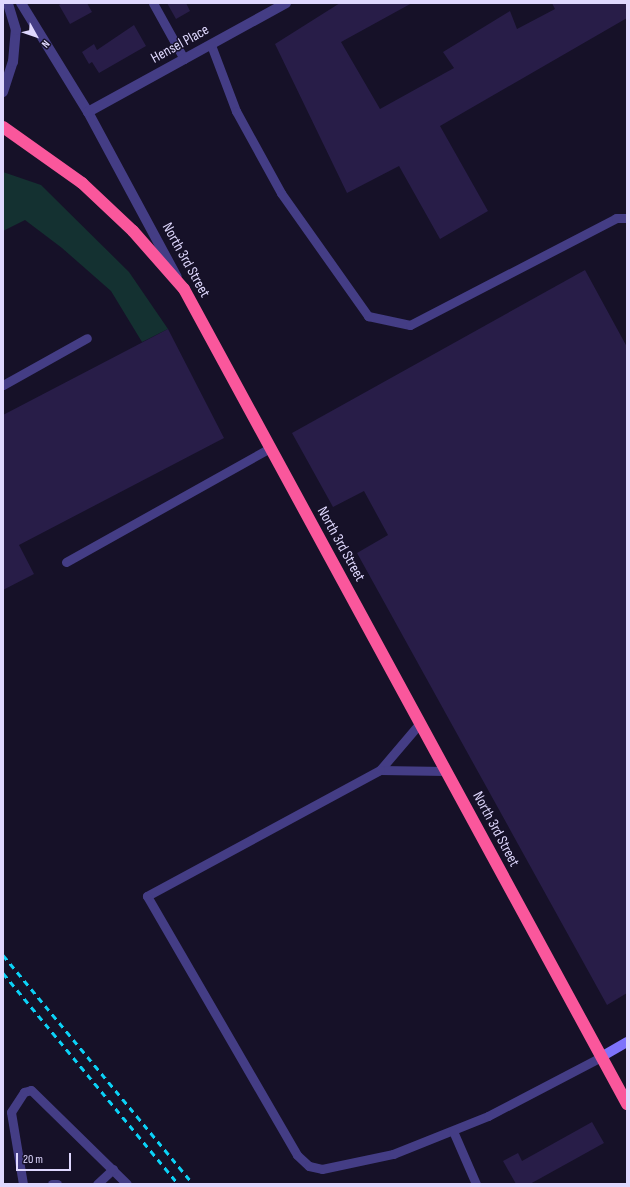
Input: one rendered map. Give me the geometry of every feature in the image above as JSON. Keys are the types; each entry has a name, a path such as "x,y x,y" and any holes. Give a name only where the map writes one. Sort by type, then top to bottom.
{"highway":[{"path":"3,127 82,183 133,231 184,289"},
{"name":"North 3rd Street","path":"184,289 627,1104"}],"main road":[{"path":"601,1057 627,1042"}],"street":[{"path":"3,92 13,62 16,30 8,3"},
{"name":"North 3rd Street","path":"22,3 88,112 184,289"},
{"name":"Hensel Place","path":"88,112 286,3"}],"lane":[{"path":"153,3 184,59"},
{"path":"211,45 236,111 280,193 368,316 410,325 616,218 627,218"},
{"path":"3,385 87,338"},
{"path":"66,562 270,448"},
{"path":"420,723 380,770 147,896 297,1155 309,1166 322,1169 393,1154 488,1116 601,1057"},
{"path":"380,770 446,771"},
{"path":"23,1184 11,1112 24,1092 31,1090 128,1184"},
{"path":"453,1131 476,1184"},
{"path":"97,1184 113,1169"},
{"path":"52,1184 57,1184"}],"green space":[{"path":"3,172 41,185 129,272 168,329 142,342 111,291 62,248 25,220 3,231"}],"building":[{"path":"62,3 87,3 92,12 70,24 59,5"},
{"path":"167,3 186,3 190,11 176,19"},
{"path":"340,3 412,3 341,42 380,109 454,68 443,52 510,11 517,29 555,9 552,3 627,3 627,18 440,126 488,211 440,239 399,166 347,193 275,44"},
{"path":"134,25 146,46 99,73 92,62 89,64 82,52 94,44 97,50"},
{"path":"585,270 627,347 627,993 607,1005 357,553 388,535 364,491 333,507 292,433"},
{"path":"168,329 224,438 19,545 34,574 3,590 3,415"},
{"path":"592,1122 604,1143 530,1184 516,1184 503,1161 518,1153 522,1161"}],"railway":[{"path":"3,955 193,1184"},
{"path":"3,973 178,1184"}]}
